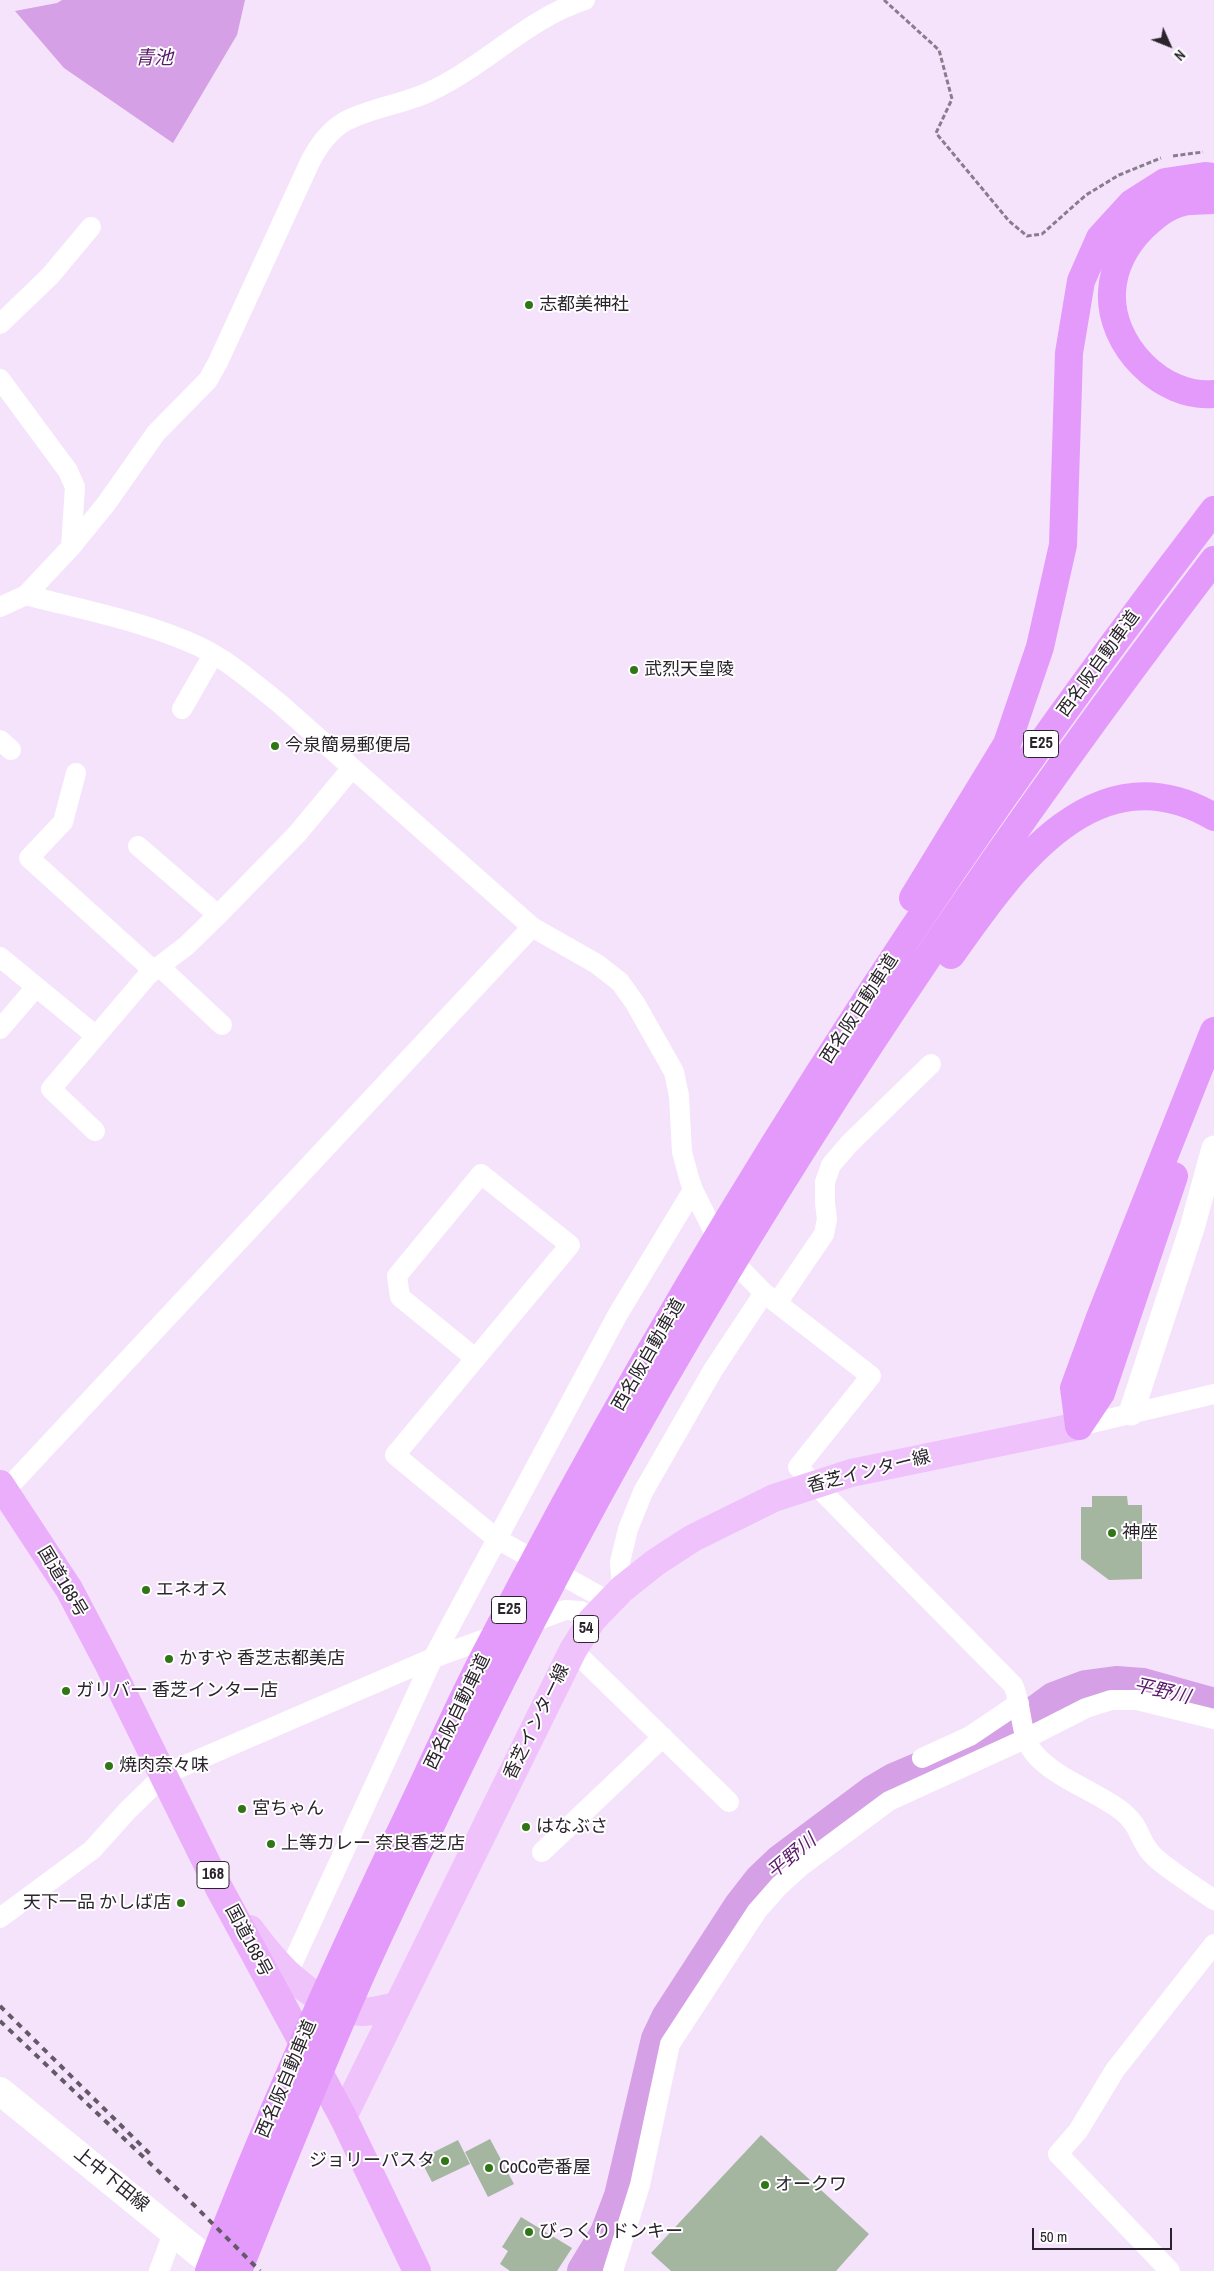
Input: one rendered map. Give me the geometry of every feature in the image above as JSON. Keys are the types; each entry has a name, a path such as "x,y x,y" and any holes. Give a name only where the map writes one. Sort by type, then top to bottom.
{"highway":[{"path":"871,980 1007,744 1040,646 1063,545 1069,353 1081,281 1100,238 1132,203 1165,182 1205,176 1214,177"},
{"path":"1214,200 1184,202 1160,211 1137,234 1118,263 1112,293 1115,320 1129,349 1151,374 1184,392 1214,394"},
{"name":"西名阪自動車道","path":"209,2271 310,2024 484,1658 602,1437 727,1221 846,1030 845,1015 1140,605 1214,510"},
{"name":"西名阪自動車道","path":"238,2271 356,1985 474,1736 624,1449 691,1332 755,1227 781,1214 907,1002 1022,818 1214,560"},
{"path":"907,1002 1013,874 1052,833 1073,818 1103,803 1136,797 1166,798 1198,808 1214,817"},
{"path":"1079,1426 1074,1388 1099,1320 1214,1031"},
{"path":"1079,1426 1101,1393 1193,1120 1214,1070"},
{"name":"国道168号","path":"3,1488 68,1589 164,1774 219,1888 343,2117 417,2271"}],"main road":[{"name":"香芝インター線","path":"343,2117 573,1650 608,1604 656,1562 693,1538 774,1498 851,1473 1079,1426"},
{"path":"219,1888 269,1954 302,1987 332,2005 360,2012 396,2006"},
{"name":"上中下田線","path":"0,2091 221,2271"}],"street":[{"path":"0,607 26,595 71,547 106,504 156,433 208,380 321,142 332,130 346,121 430,92 456,78 547,17 580,1"},
{"path":"0,324 50,276 91,226"},
{"path":"0,379 68,471 75,487 71,547"},
{"path":"26,595 157,630 199,647 240,672 532,927 598,964 620,982 635,1003 674,1072 679,1096 682,1152 693,1190 724,1252 771,1298 871,1376 798,1467 1013,1685 1034,1754 1051,1768 1121,1810 1136,1824 1150,1853 1214,1900"},
{"path":"182,709 213,655"},
{"path":"95,1131 50,1089 156,968 186,946 218,915 322,807 352,768"},
{"path":"76,773 63,822 29,858 222,1025"},
{"path":"138,846 218,915"},
{"path":"3,1488 532,927"},
{"path":"0,957 96,1036"},
{"path":"0,1029 36,987"},
{"path":"608,1604 628,1529 643,1492 713,1370 824,1234 827,1218 825,1182 831,1165 849,1144 931,1064"},
{"path":"1131,1413 1192,1228 1214,1148"},
{"path":"475,1358 400,1297 397,1276 481,1174 570,1245 395,1455 497,1539 608,1604"},
{"path":"288,1974 433,1658 618,1314 693,1190"},
{"path":"1079,1426 1214,1394"},
{"path":"0,1918 92,1850 164,1774 433,1658 566,1610 581,1611 608,1604"},
{"path":"573,1650 729,1802"},
{"path":"922,1758 970,1736 1023,1721 1086,1708 1111,1700 1137,1700 1214,1719"},
{"path":"613,2271 640,2185 670,2044 757,1911 800,1866 889,1801 1023,1721"},
{"path":"542,1852 663,1737"},
{"path":"1170,2271 1058,2154 1078,2131 1115,2070 1214,1944"},
{"path":"159,2271 174,2231"}],"path":[{"path":"884,0 939,50 952,99 936,133 1009,221 1027,236 1042,234 1086,195 1119,175 1156,158 1206,152"}],"water":[{"name":"青池","path":"62,0 245,0 237,35 173,143 64,68 15,11 57,3"}],"building":[{"name":"神座","path":"1092,1496 1127,1496 1128,1505 1142,1505 1142,1579 1109,1580 1081,1559 1081,1507 1092,1507"},
{"name":"オークワ","path":"761,2135 869,2234 836,2271 671,2271 651,2253"},
{"name":"CoCo壱番屋","path":"490,2139 514,2184 488,2197 465,2152"},
{"name":"ジョリーパスタ","path":"458,2140 470,2164 432,2182 420,2159"},
{"name":"びっくりドンキー","path":"521,2217 572,2248 557,2271 510,2271 500,2264 508,2251 502,2247"}],"waterway":[{"name":"平野川","path":"584,2271 607,2233 621,2196 658,2039 668,2018 740,1907 761,1880 781,1861 872,1793 894,1780 1012,1730 1054,1699 1086,1687 1116,1683 1143,1685 1214,1705"}],"railway":[{"path":"0,2006 152,2156"},
{"path":"0,2021 194,2205 260,2271"}],"place":[{"name":"志都美神社","path":"529,305"},
{"name":"武烈天皇陵","path":"634,670"},
{"name":"今泉簡易郵便局","path":"275,746"},
{"name":"神座","path":"1112,1533"},
{"name":"エネオス","path":"146,1590"},
{"name":"かすや 香芝志都美店","path":"169,1659"},
{"name":"ガリバー 香芝インター店","path":"66,1691"},
{"name":"焼肉奈々味","path":"109,1766"},
{"name":"宮ちゃん","path":"242,1809"},
{"name":"はなぶさ","path":"526,1827"},
{"name":"上等カレー 奈良香芝店","path":"271,1844"},
{"name":"天下一品 かしば店","path":"181,1903"},
{"name":"ジョリーパスタ","path":"445,2161"},
{"name":"CoCo壱番屋","path":"489,2168"},
{"name":"オークワ","path":"765,2185"},
{"name":"びっくりドンキー","path":"529,2232"}]}
